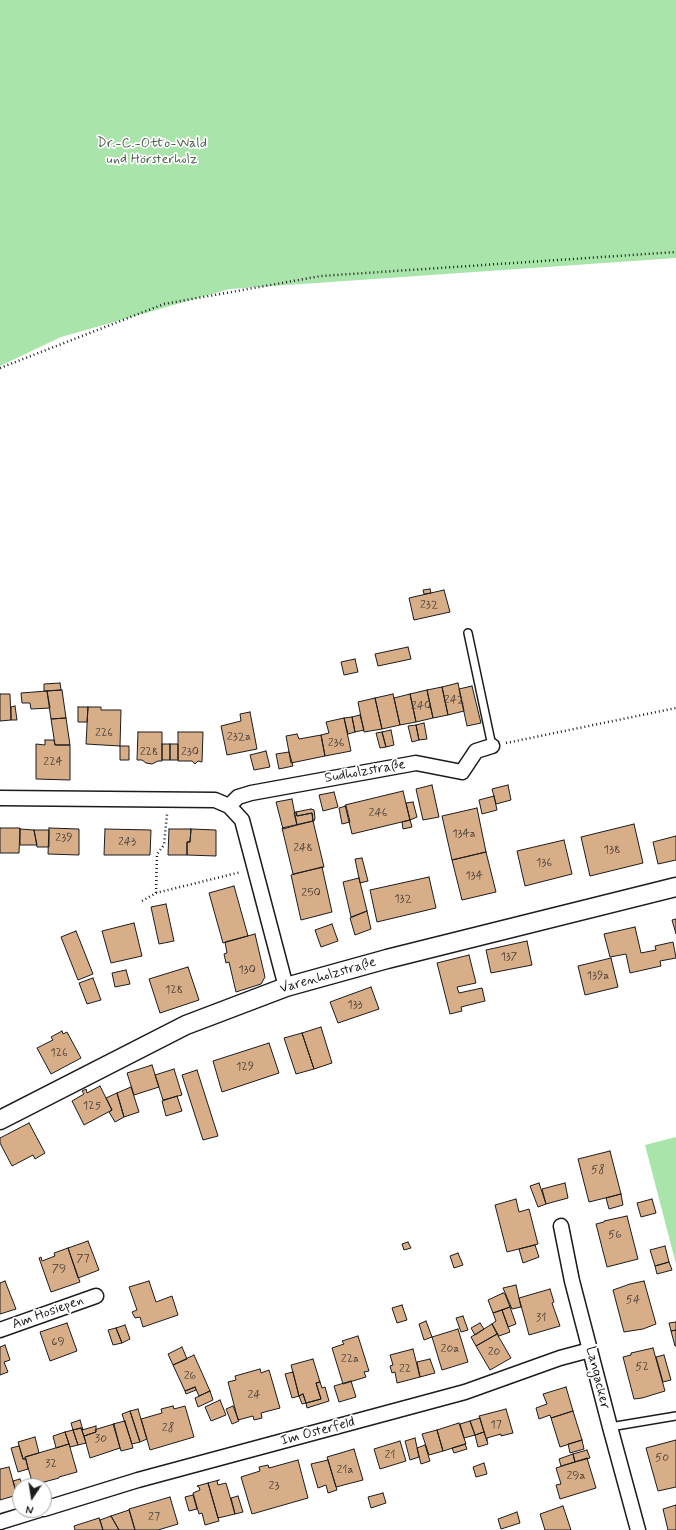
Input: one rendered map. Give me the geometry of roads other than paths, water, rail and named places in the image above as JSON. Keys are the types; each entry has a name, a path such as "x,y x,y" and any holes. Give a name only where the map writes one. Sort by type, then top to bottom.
{"street":[{"name":"Sudholzstraße","path":"229,806 238,797 251,793 416,763 462,772 476,751 492,746"},
{"path":"0,798 215,800 229,806 242,820 286,987"},
{"name":"Varenholzstraße","path":"0,1120 186,1025 286,987 387,959 676,887"},
{"name":"Langacker","path":"561,1226 572,1281 638,1530"},
{"name":"Am Hosiepen","path":"0,1330 96,1296"},
{"name":"Im Osterfeld","path":"52,1507 138,1480 465,1392 560,1358 590,1350"},
{"path":"0,1522 13,1518"}],"lane":[{"path":"468,633 492,746"},
{"path":"610,1427 676,1416"}],"park label":[{"name":"Dr.-C.-Otto-Wald und Hörsterholz","path":"152,152"}]}
